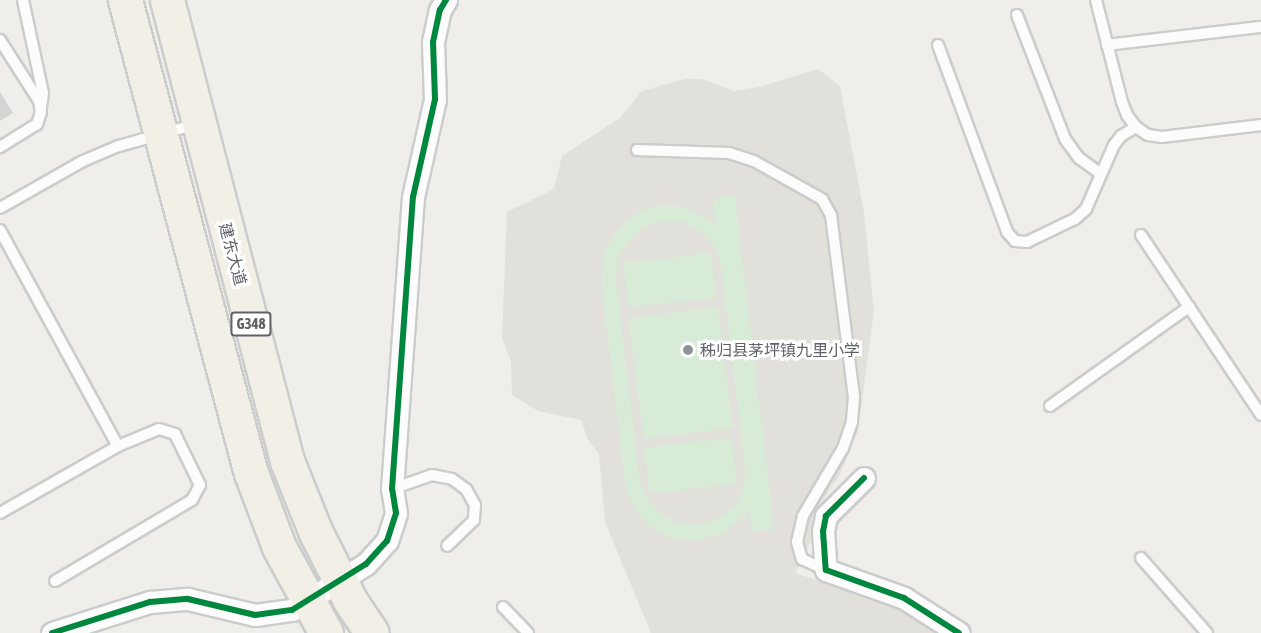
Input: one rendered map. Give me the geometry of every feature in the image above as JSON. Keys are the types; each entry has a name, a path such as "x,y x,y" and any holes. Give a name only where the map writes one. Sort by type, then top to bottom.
{"highway":[{"name":"G348","path":"125,0 251,473 279,547 326,633"},
{"name":"建东大道","path":"167,0 287,461 316,533 341,582 372,633"}],"street":[{"path":"52,633 150,602 188,599 255,615 292,610 341,582 366,564 387,541 396,513 392,489 413,197 435,99 433,42 440,10 446,0"},
{"path":"864,478 826,516 823,531 826,570 904,598 959,633"}],"lane":[{"path":"0,147 36,124 43,93 23,0"},
{"path":"1096,0 1122,102 1136,127 1148,135 1162,136 1261,125"},
{"path":"1017,15 1065,139 1079,158 1101,174"},
{"path":"1107,45 1261,27"},
{"path":"0,40 39,101 40,112"},
{"path":"938,45 1007,232 1015,241 1027,242 1075,219 1086,209 1114,146 1121,136 1136,127"},
{"path":"0,208 83,161 161,134 199,124"},
{"path":"637,150 729,153 754,161 822,199 831,215 854,397 852,422 830,472 802,516 796,542 802,559 826,570"},
{"path":"0,230 118,446"},
{"path":"1141,235 1261,415"},
{"path":"1050,406 1189,307"},
{"path":"0,513 118,446 159,429 175,434 200,485 192,500 55,581"},
{"path":"392,489 432,476 452,479 466,489 475,505 474,520 447,546"},
{"path":"1141,558 1207,633"},
{"path":"503,607 528,633"}],"shaded area":[{"name":"秭归县茅坪镇九里小学","path":"818,69 840,86 864,213 874,311 858,431 839,476 813,514 810,543 795,573 906,610 937,633 651,633 605,522 599,454 588,440 581,420 538,411 512,395 511,362 502,338 507,212 554,189 562,156 620,118 642,91 685,79 702,79 734,91 759,87"}],"green space":[{"path":"735,196 774,529 752,531 749,511 725,532 699,540 675,539 652,529 634,508 625,485 601,282 603,254 619,228 640,211 664,205 689,208 715,224 713,199","holes":["664,221 684,222 702,232 716,248 721,268 745,469 744,489 735,506 717,519 699,525 678,523 661,515 648,499 640,482 616,281 617,259 628,242 644,226"]},
{"path":"711,253 716,298 628,307 623,262"},
{"path":"718,307 733,428 644,439 629,318"},
{"path":"732,438 737,484 649,493 644,447"}],"building":[{"path":"0,92 13,113 0,121"}],"cycle path":[{"path":"52,633 150,602 188,599 255,615 292,610 366,564 387,541 396,513 392,489 413,197 435,99 433,42 440,10 446,0"},
{"path":"864,478 826,516 823,531 826,570 904,598 959,633"}],"place":[{"name":"秭归县茅坪镇九里小学","path":"688,350"}]}
